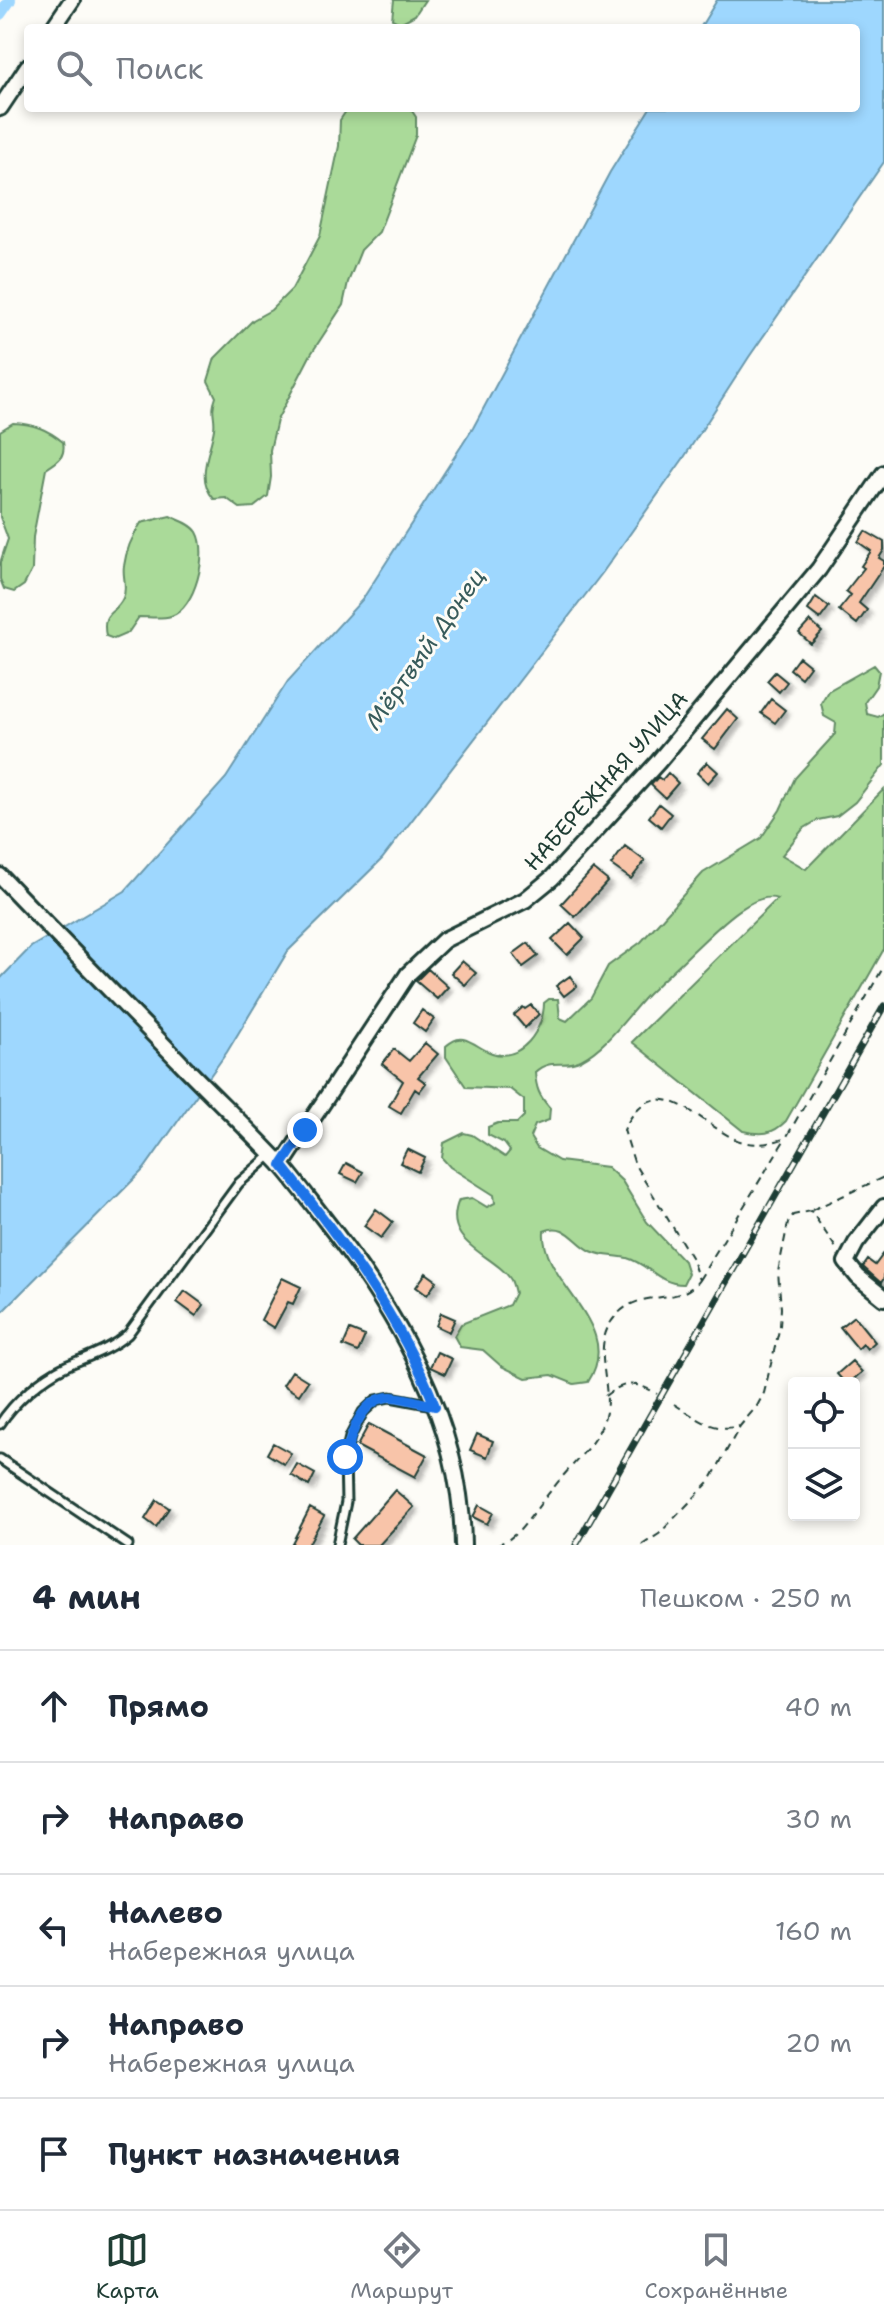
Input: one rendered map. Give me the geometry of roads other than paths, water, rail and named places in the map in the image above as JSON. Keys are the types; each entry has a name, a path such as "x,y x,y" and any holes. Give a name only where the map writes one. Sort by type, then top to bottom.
{"street":[{"path":"56,24 72,0"},
{"path":"0,108 24,72"},
{"name":"НАБЕРЕЖНАЯ УЛИЦА","path":"277,1160 408,974 444,940 525,900 552,878 658,762 819,569 884,473"},
{"path":"0,876 277,1160 341,1240 411,1349 435,1406 454,1468 463,1545"},
{"path":"884,1207 856,1243 846,1262 858,1277 884,1298"}],"lane":[{"path":"0,1424 40,1384 64,1367 115,1345 128,1334 239,1183 277,1160"},
{"path":"337,1545 346,1502 345,1457 350,1437 363,1412 376,1400 390,1397 435,1406"},
{"path":"0,1459 128,1545"}],"water":[{"name":"Мёртвый Донец","path":"717,0 884,0 884,162 603,572 382,859 288,951 227,1052 144,1169 0,1314 0,979 31,947 125,891 226,778 288,681 362,600 473,428 610,172 648,112 860,112 860,24 702,24"}],"waterway":[{"path":"0,14 10,0"}],"railway":[{"path":"576,1545 884,1006"}]}
